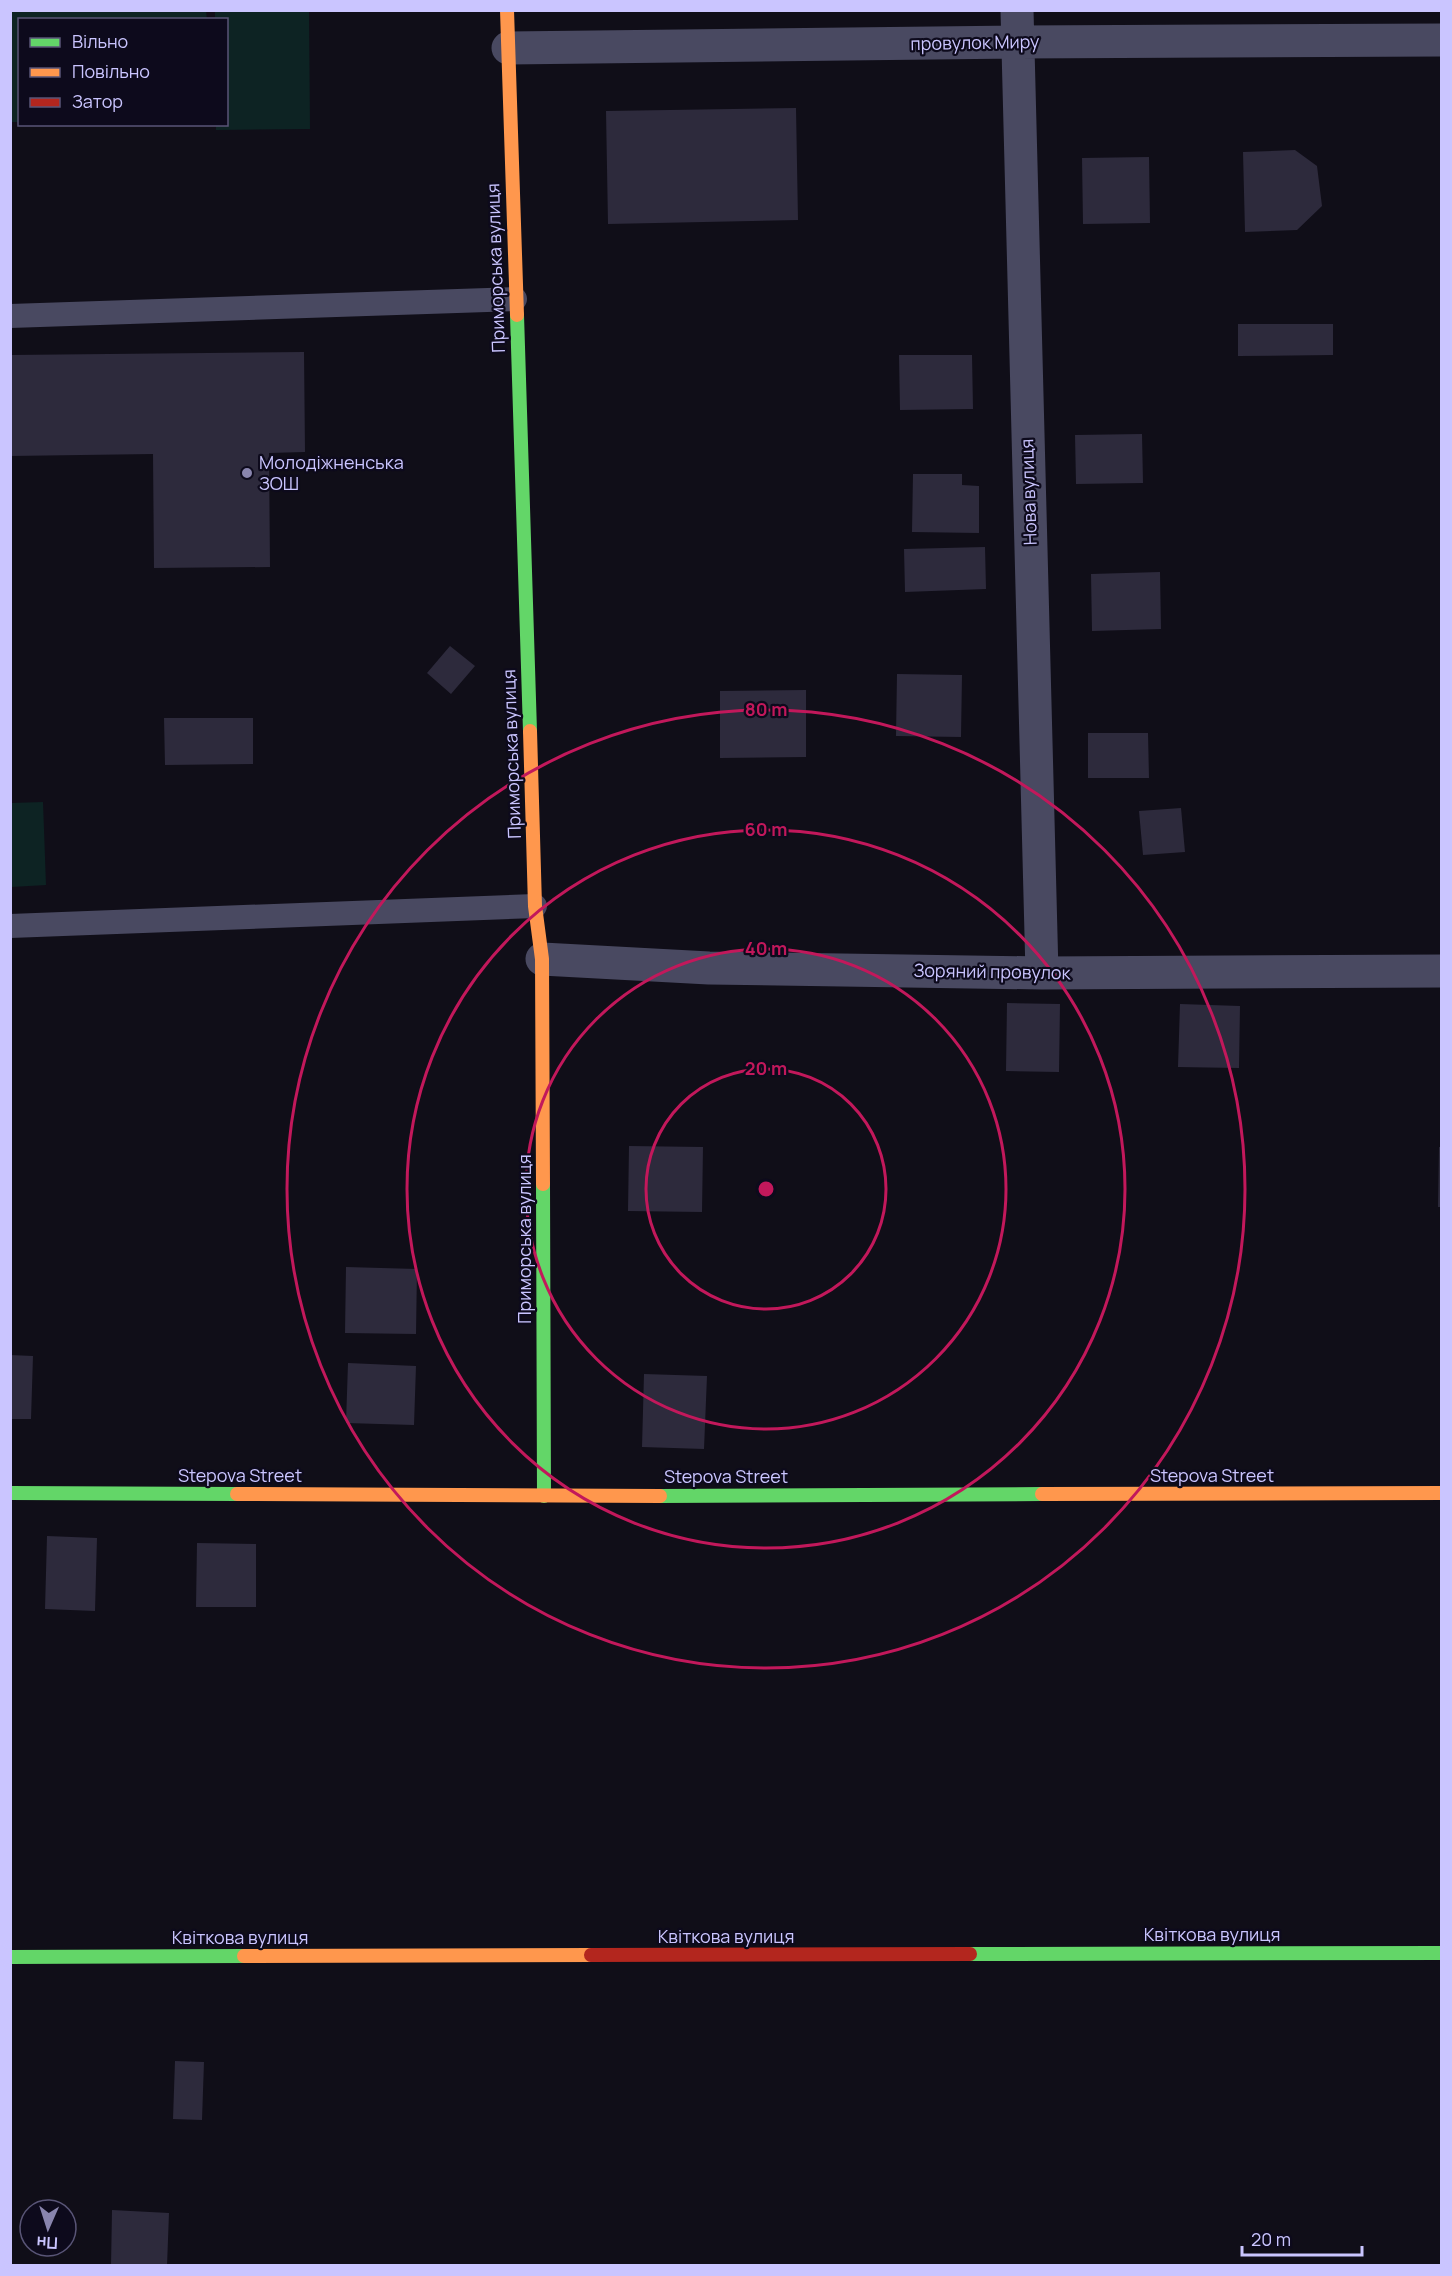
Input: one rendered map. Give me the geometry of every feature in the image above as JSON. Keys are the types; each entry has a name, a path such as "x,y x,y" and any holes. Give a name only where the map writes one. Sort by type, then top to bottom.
{"street":[{"name":"Приморська вулиця","path":"507,10 535,906 542,959 544,1496"},
{"name":"Нова вулиця","path":"1017,10 1042,973"},
{"name":"провулок Миру","path":"508,48 1442,40"},
{"name":"Зоряний провулок","path":"542,959 709,968 1042,973 1442,971"},
{"name":"Stepova Street","path":"10,1493 544,1496 1442,1493"},
{"name":"Квіткова вулиця","path":"10,1956 1442,1953"}],"lane":[{"path":"10,316 515,299"},
{"path":"10,926 535,906"}],"green space":[{"path":"206,10 207,18 18,18 18,122 11,122 11,11"},
{"path":"215,11 309,11 310,129 216,130 216,126 228,126 228,18 215,18"},
{"path":"43,802 46,885 11,887 11,803"}],"building":[{"path":"796,108 798,220 608,224 606,111"},
{"path":"1295,150 1317,166 1322,206 1297,230 1245,232 1243,152"},
{"path":"1149,157 1150,223 1083,224 1082,158"},
{"path":"1238,324 1333,324 1333,355 1238,356"},
{"path":"304,352 305,452 269,453 270,567 154,568 153,454 10,456 10,355"},
{"path":"899,355 972,355 973,409 900,410"},
{"path":"1142,434 1143,483 1076,484 1075,435"},
{"path":"913,474 962,474 962,485 979,486 979,533 912,532"},
{"path":"985,547 986,589 905,592 904,549"},
{"path":"1160,572 1161,629 1092,631 1091,574"},
{"path":"450,646 475,666 451,694 427,673"},
{"path":"897,674 962,675 961,737 896,736"},
{"path":"806,690 806,757 720,758 720,691"},
{"path":"164,718 253,718 253,764 165,765"},
{"path":"1088,733 1148,733 1149,778 1088,778"},
{"path":"1181,808 1185,852 1143,855 1139,811"},
{"path":"1007,1003 1060,1004 1059,1072 1006,1071"},
{"path":"1180,1004 1240,1006 1239,1068 1178,1067"},
{"path":"629,1146 703,1147 702,1212 628,1211"},
{"path":"1439,1147 1442,1147 1442,1207 1438,1207"},
{"path":"346,1267 417,1269 416,1334 345,1333"},
{"path":"10,1355 33,1356 31,1419 10,1419"},
{"path":"348,1363 416,1366 414,1425 346,1423"},
{"path":"644,1374 707,1376 704,1449 642,1447"},
{"path":"47,1536 97,1538 95,1611 45,1609"},
{"path":"197,1543 256,1544 256,1607 196,1607"},
{"path":"175,2061 204,2062 202,2120 173,2119"},
{"path":"112,2210 169,2213 167,2266 111,2266"}],"traffic: fast":[{"path":"517,315 530,731"},
{"path":"543,1184 544,1496"},
{"path":"10,1493 237,1494"},
{"path":"660,1496 1042,1494"},
{"path":"970,1954 1442,1953"},
{"path":"10,1957 244,1956"}],"traffic: slow":[{"path":"507,10 517,315"},
{"path":"530,731 535,906 542,959 543,1184"},
{"path":"1042,1494 1442,1493"},
{"path":"237,1494 660,1496"},
{"path":"244,1956 591,1955"}],"traffic: jam":[{"path":"591,1955 970,1954"}],"place":[{"name":"Молодіжненська ЗОШ","path":"247,473"}]}
